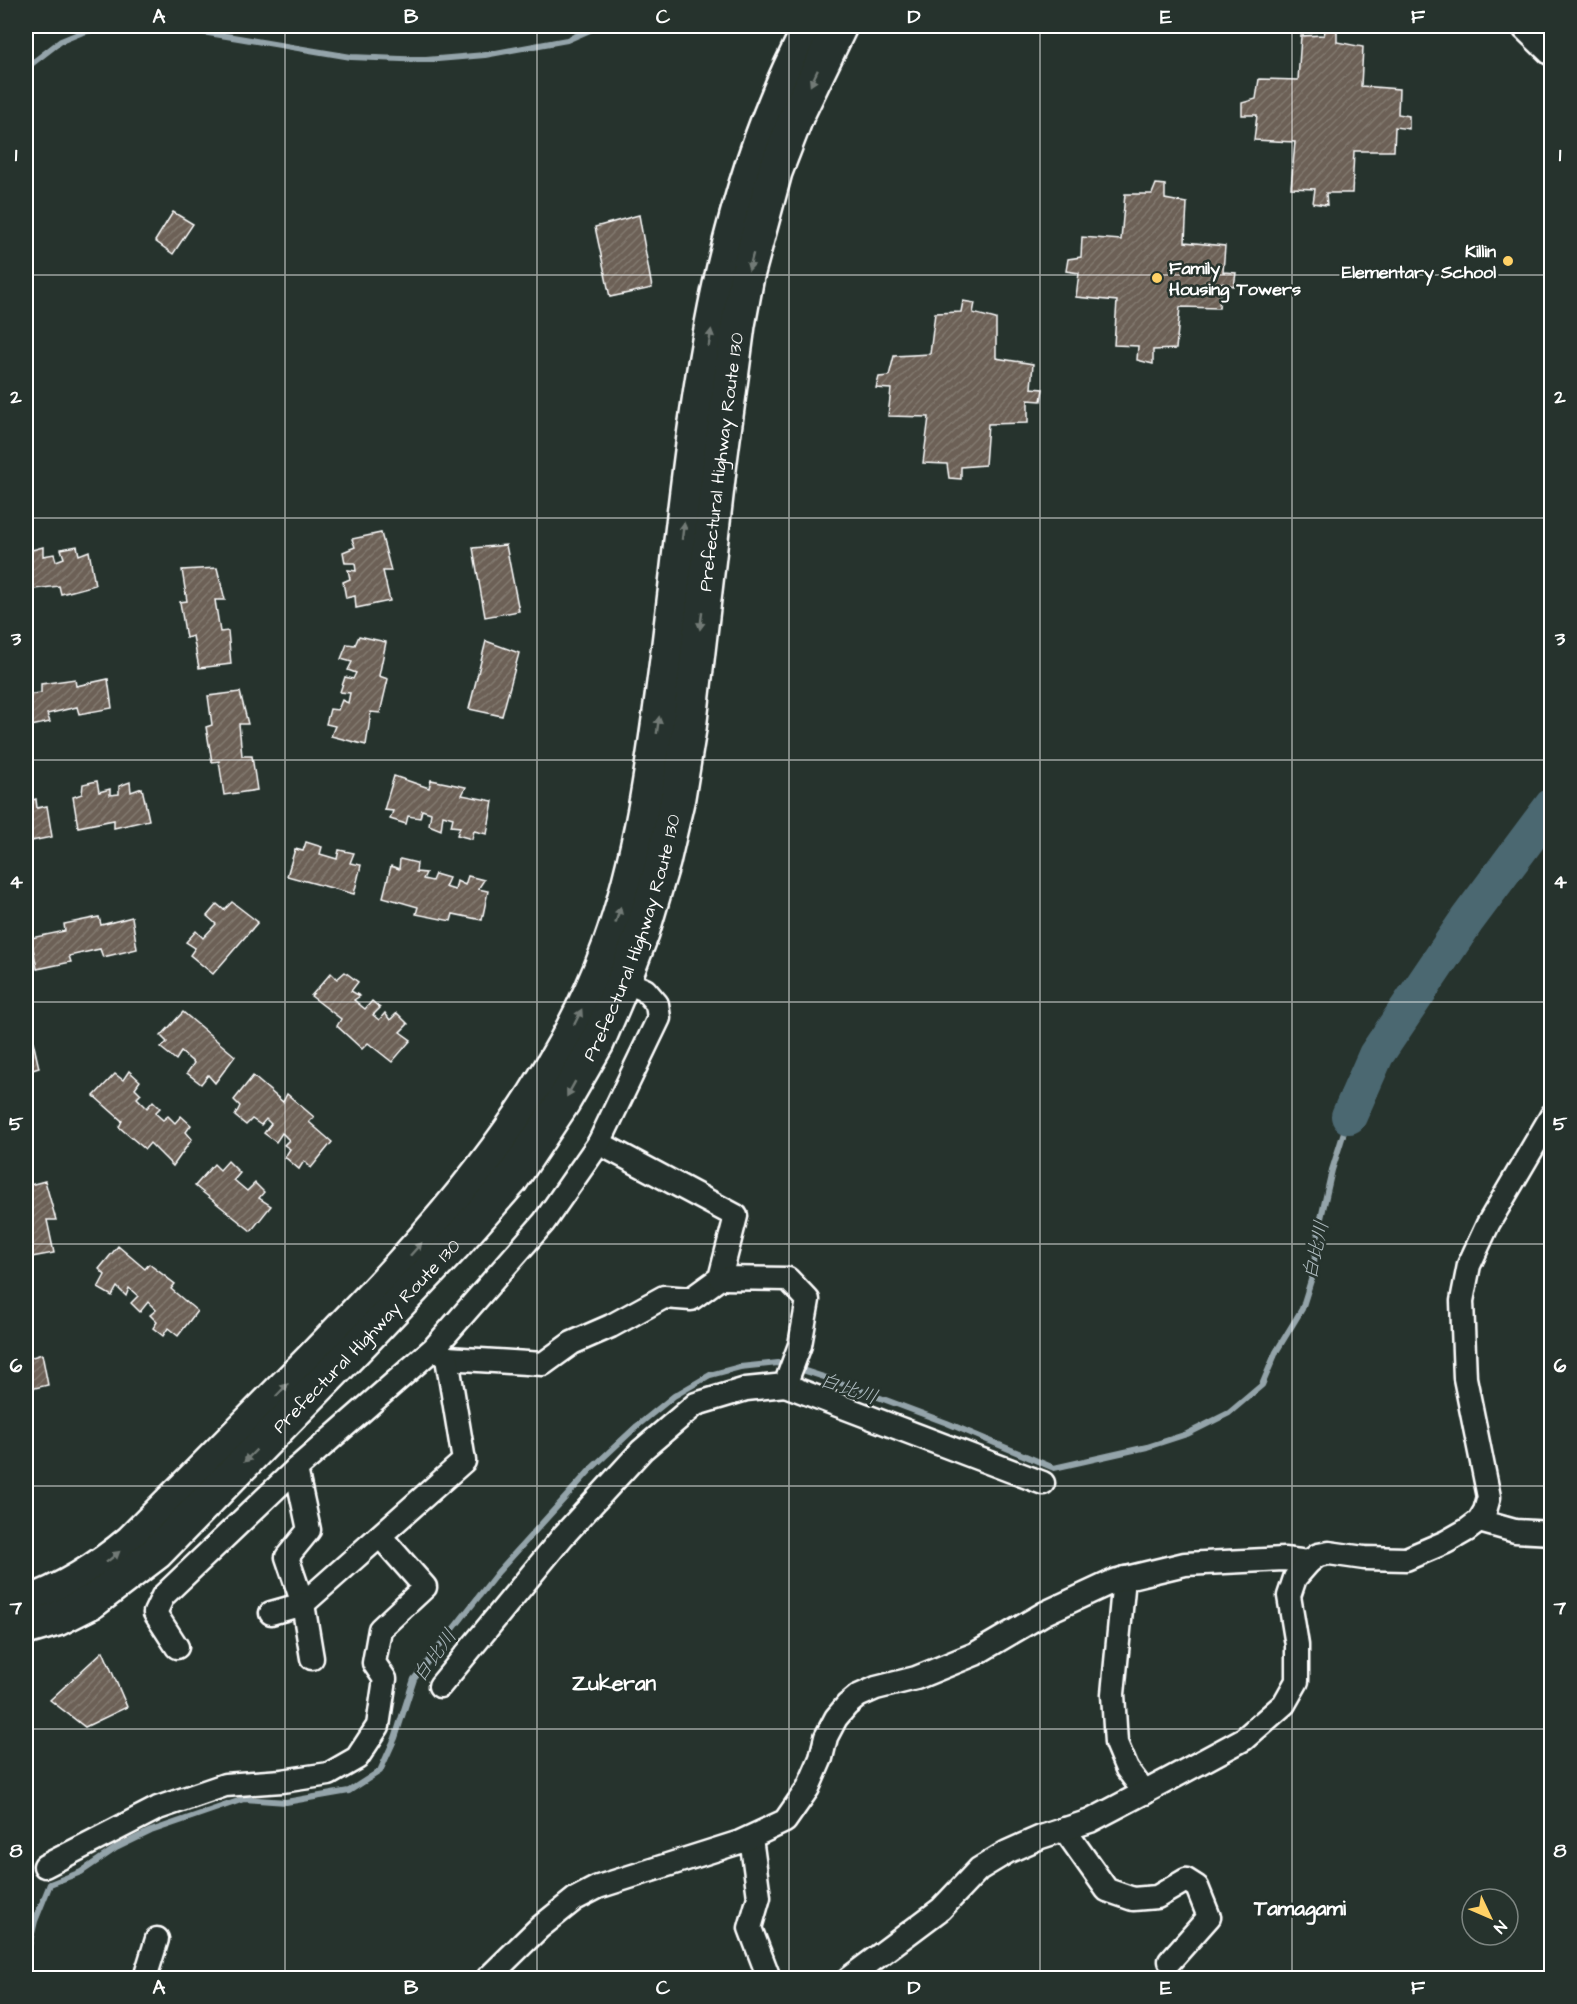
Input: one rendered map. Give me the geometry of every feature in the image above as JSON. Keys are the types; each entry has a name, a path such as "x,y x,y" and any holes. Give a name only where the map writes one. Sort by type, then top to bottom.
{"main road":[{"name":"Prefectural Highway Route 130","path":"26,1628 57,1619 93,1601 156,1553 363,1341 453,1246 511,1180 563,1102 597,1043 612,975 609,947 635,855 659,725 698,416 713,318 735,219 771,111 811,26"},
{"name":"Prefectural Highway Route 130","path":"26,1604 46,1597 87,1575 108,1562 132,1541 377,1293 436,1227 487,1164 540,1086 571,1031 642,933 678,797 689,729 726,415 747,276 775,172 797,115 840,26"},
{"path":"26,1592 87,1575"},
{"path":"26,1645 46,1631 57,1619"}],"street":[{"path":"1526,26 1551,51"},
{"path":"177,1647 155,1613 163,1596 296,1469 440,1353 544,1222 599,1143 659,1018 657,1004 645,990 612,975"},
{"path":"849,1978 941,1909 979,1869 1007,1852 1041,1837 1090,1821 1145,1793 1244,1739 1284,1704 1297,1681 1297,1645 1289,1596 1296,1578 1318,1555 1329,1553 1364,1558 1406,1558 1446,1542 1479,1521 1489,1497 1466,1378 1462,1301 1469,1265 1488,1224 1551,1115"},
{"path":"599,1143 736,1216 720,1278"},
{"path":"440,1353 543,1364 572,1343 611,1326 664,1298 691,1299 720,1278 788,1279 808,1300 800,1345 786,1382"},
{"path":"271,1613 303,1604 464,1461 440,1353"},
{"path":"440,1686 563,1536 642,1449 696,1404 746,1389 786,1382 1043,1483"},
{"path":"296,1469 309,1530 287,1557 303,1604 312,1658"},
{"path":"1479,1521 1515,1531 1551,1533"},
{"path":"45,1866 158,1808 225,1785 282,1781 329,1774 357,1758 378,1726 385,1679 374,1663 380,1629 425,1587 380,1536"},
{"path":"488,1978 539,1928 575,1899 598,1887 751,1838 785,1821 808,1788 821,1758 826,1737 836,1718 858,1696 876,1688 916,1678 975,1654 1045,1613 1124,1578 1185,1564 1284,1559 1309,1562"},
{"path":"1124,1578 1113,1694 1116,1743 1127,1768 1145,1793"},
{"path":"1064,1829 1107,1890 1133,1899 1157,1897 1186,1880 1197,1887 1209,1917 1170,1961"},
{"path":"751,1838 759,1897 750,1928 769,1978"},
{"path":"145,1978 157,1939"}],"building":[{"path":"1326,26 1337,26 1337,42 1363,47 1361,86 1399,89 1398,114 1409,116 1409,129 1395,127 1394,151 1354,151 1352,193 1326,193 1327,205 1313,203 1315,189 1291,188 1295,142 1254,140 1257,115 1242,115 1242,103 1256,99 1259,79 1298,80 1301,36 1324,35"},
{"name":"Family Housing Towers","path":"1156,184 1165,185 1165,199 1187,203 1185,242 1225,246 1223,272 1236,273 1234,286 1221,283 1219,308 1180,307 1176,349 1153,350 1153,364 1137,360 1138,346 1114,345 1117,301 1076,297 1079,273 1066,271 1068,259 1081,257 1082,237 1121,240 1125,194 1152,194"},
{"path":"173,212 193,224 173,254 155,241"},
{"path":"639,215 652,288 610,297 595,227"},
{"path":"963,301 975,303 973,313 996,319 996,358 1033,364 1031,388 1043,389 1041,401 1028,400 1028,423 988,424 985,465 961,467 961,479 949,478 947,464 923,463 929,417 888,416 891,389 876,388 879,377 889,376 894,356 930,354 935,313 961,312"},
{"path":"381,533 391,571 383,571 390,601 356,608 355,596 346,598 343,582 350,579 348,570 356,571 355,563 345,563 343,552 355,547 352,539"},
{"path":"506,545 519,611 485,617 473,548"},
{"path":"77,546 79,555 89,551 95,585 61,594 59,586 26,590 28,551 43,547 43,556 54,554 56,561 64,558 61,549"},
{"path":"217,568 225,600 215,600 220,632 228,631 231,664 199,668 193,636 186,638 180,602 187,601 182,570"},
{"path":"359,636 386,642 379,676 388,679 380,713 371,712 366,745 331,736 335,726 326,724 330,709 338,710 342,700 348,703 350,693 340,692 345,677 353,679 356,673 348,670 352,662 341,659 347,644 355,645"},
{"path":"486,641 519,653 502,716 469,709"},
{"path":"75,679 76,686 108,679 112,708 79,714 77,707 47,714 50,722 26,727 26,695 41,693 41,684"},
{"path":"240,692 248,724 239,724 242,756 252,756 257,790 224,795 219,761 212,762 206,727 212,725 208,696"},
{"path":"394,776 429,788 431,780 466,787 462,795 493,801 487,834 474,831 472,839 457,835 460,827 451,826 453,818 443,815 441,830 429,825 431,813 422,810 420,818 408,816 406,824 390,819 393,811 384,810"},
{"path":"97,781 99,792 110,789 110,795 119,794 119,786 130,782 131,792 142,788 149,820 114,828 114,820 78,827 73,797 82,794 83,784"},
{"path":"36,799 37,808 47,806 52,837 26,842 26,802"},
{"path":"306,842 322,847 320,854 337,859 339,850 354,853 350,863 361,865 354,894 287,876 295,849 303,851"},
{"path":"400,859 417,863 416,872 426,873 423,879 432,881 435,874 449,878 445,887 455,890 457,881 465,885 468,876 484,880 478,889 488,891 482,920 453,914 451,921 416,914 418,907 383,897 391,866 399,869"},
{"path":"232,902 258,922 213,974 190,955 195,948 186,942 196,931 203,938 216,924 207,916 217,904 224,910"},
{"path":"99,917 101,925 132,917 137,949 103,957 100,949 69,956 71,962 37,969 31,938 65,931 64,924"},
{"path":"345,972 358,982 351,991 360,996 354,1000 365,1009 372,1001 380,1008 373,1015 379,1020 385,1013 390,1020 397,1013 408,1024 400,1032 411,1040 392,1062 368,1043 362,1049 337,1026 341,1019 311,996 331,973 337,979"},
{"path":"183,1012 235,1056 215,1083 208,1075 201,1084 187,1073 194,1063 181,1052 176,1060 161,1048 167,1042 161,1036"},
{"path":"32,1037 39,1068 26,1072 26,1038"},
{"path":"129,1071 140,1081 135,1088 141,1094 137,1098 147,1108 153,1101 160,1108 155,1113 163,1120 168,1116 175,1123 181,1116 191,1125 186,1132 192,1139 173,1166 150,1143 145,1149 119,1127 122,1121 94,1096 115,1074 123,1080"},
{"path":"253,1076 283,1102 287,1094 314,1117 309,1122 332,1142 311,1168 304,1161 299,1169 285,1157 290,1149 284,1145 289,1140 282,1133 276,1142 264,1133 271,1124 266,1119 261,1125 252,1119 246,1125 235,1116 240,1106 234,1100"},
{"path":"228,1161 240,1173 234,1180 247,1191 255,1183 264,1192 259,1198 271,1206 251,1231 195,1186 214,1164 220,1170"},
{"path":"45,1181 56,1220 47,1220 54,1253 26,1258 26,1186"},
{"path":"118,1246 145,1269 149,1264 175,1284 171,1289 197,1311 178,1336 168,1328 163,1336 153,1328 157,1322 150,1315 156,1310 148,1302 140,1312 131,1303 138,1296 129,1288 126,1296 117,1287 112,1296 98,1288 105,1275 99,1269"},
{"path":"42,1354 48,1385 26,1390 26,1359"},
{"path":"103,1651 127,1707 85,1727 50,1700"}],"waterway":[{"path":"26,68 61,41 83,32 109,26"},
{"path":"130,26 191,30 351,57 426,60 485,55 567,40 599,26"},
{"name":"白比川","path":"1349,1116 1376,1055 1467,920 1552,806"},
{"name":"白比川","path":"796,1368 947,1423 1054,1468 1147,1447 1187,1434 1229,1413 1262,1385 1276,1352 1302,1309 1312,1277 1319,1227 1332,1170 1349,1116"},
{"name":"白比川","path":"26,1958 35,1921 50,1884 81,1872 116,1848 151,1831 244,1799 286,1802 349,1791 380,1771 395,1738 414,1679 498,1572 592,1468 637,1426 674,1396 710,1375 740,1367 778,1363 786,1365"}],"place":[{"name":"Killin Elementary School","path":"1508,261"},
{"name":"Family Housing Towers","path":"1157,278"}],"district":[{"name":"Zukeran","path":"614,1683"},
{"name":"Tamagami","path":"1300,1908"}]}
